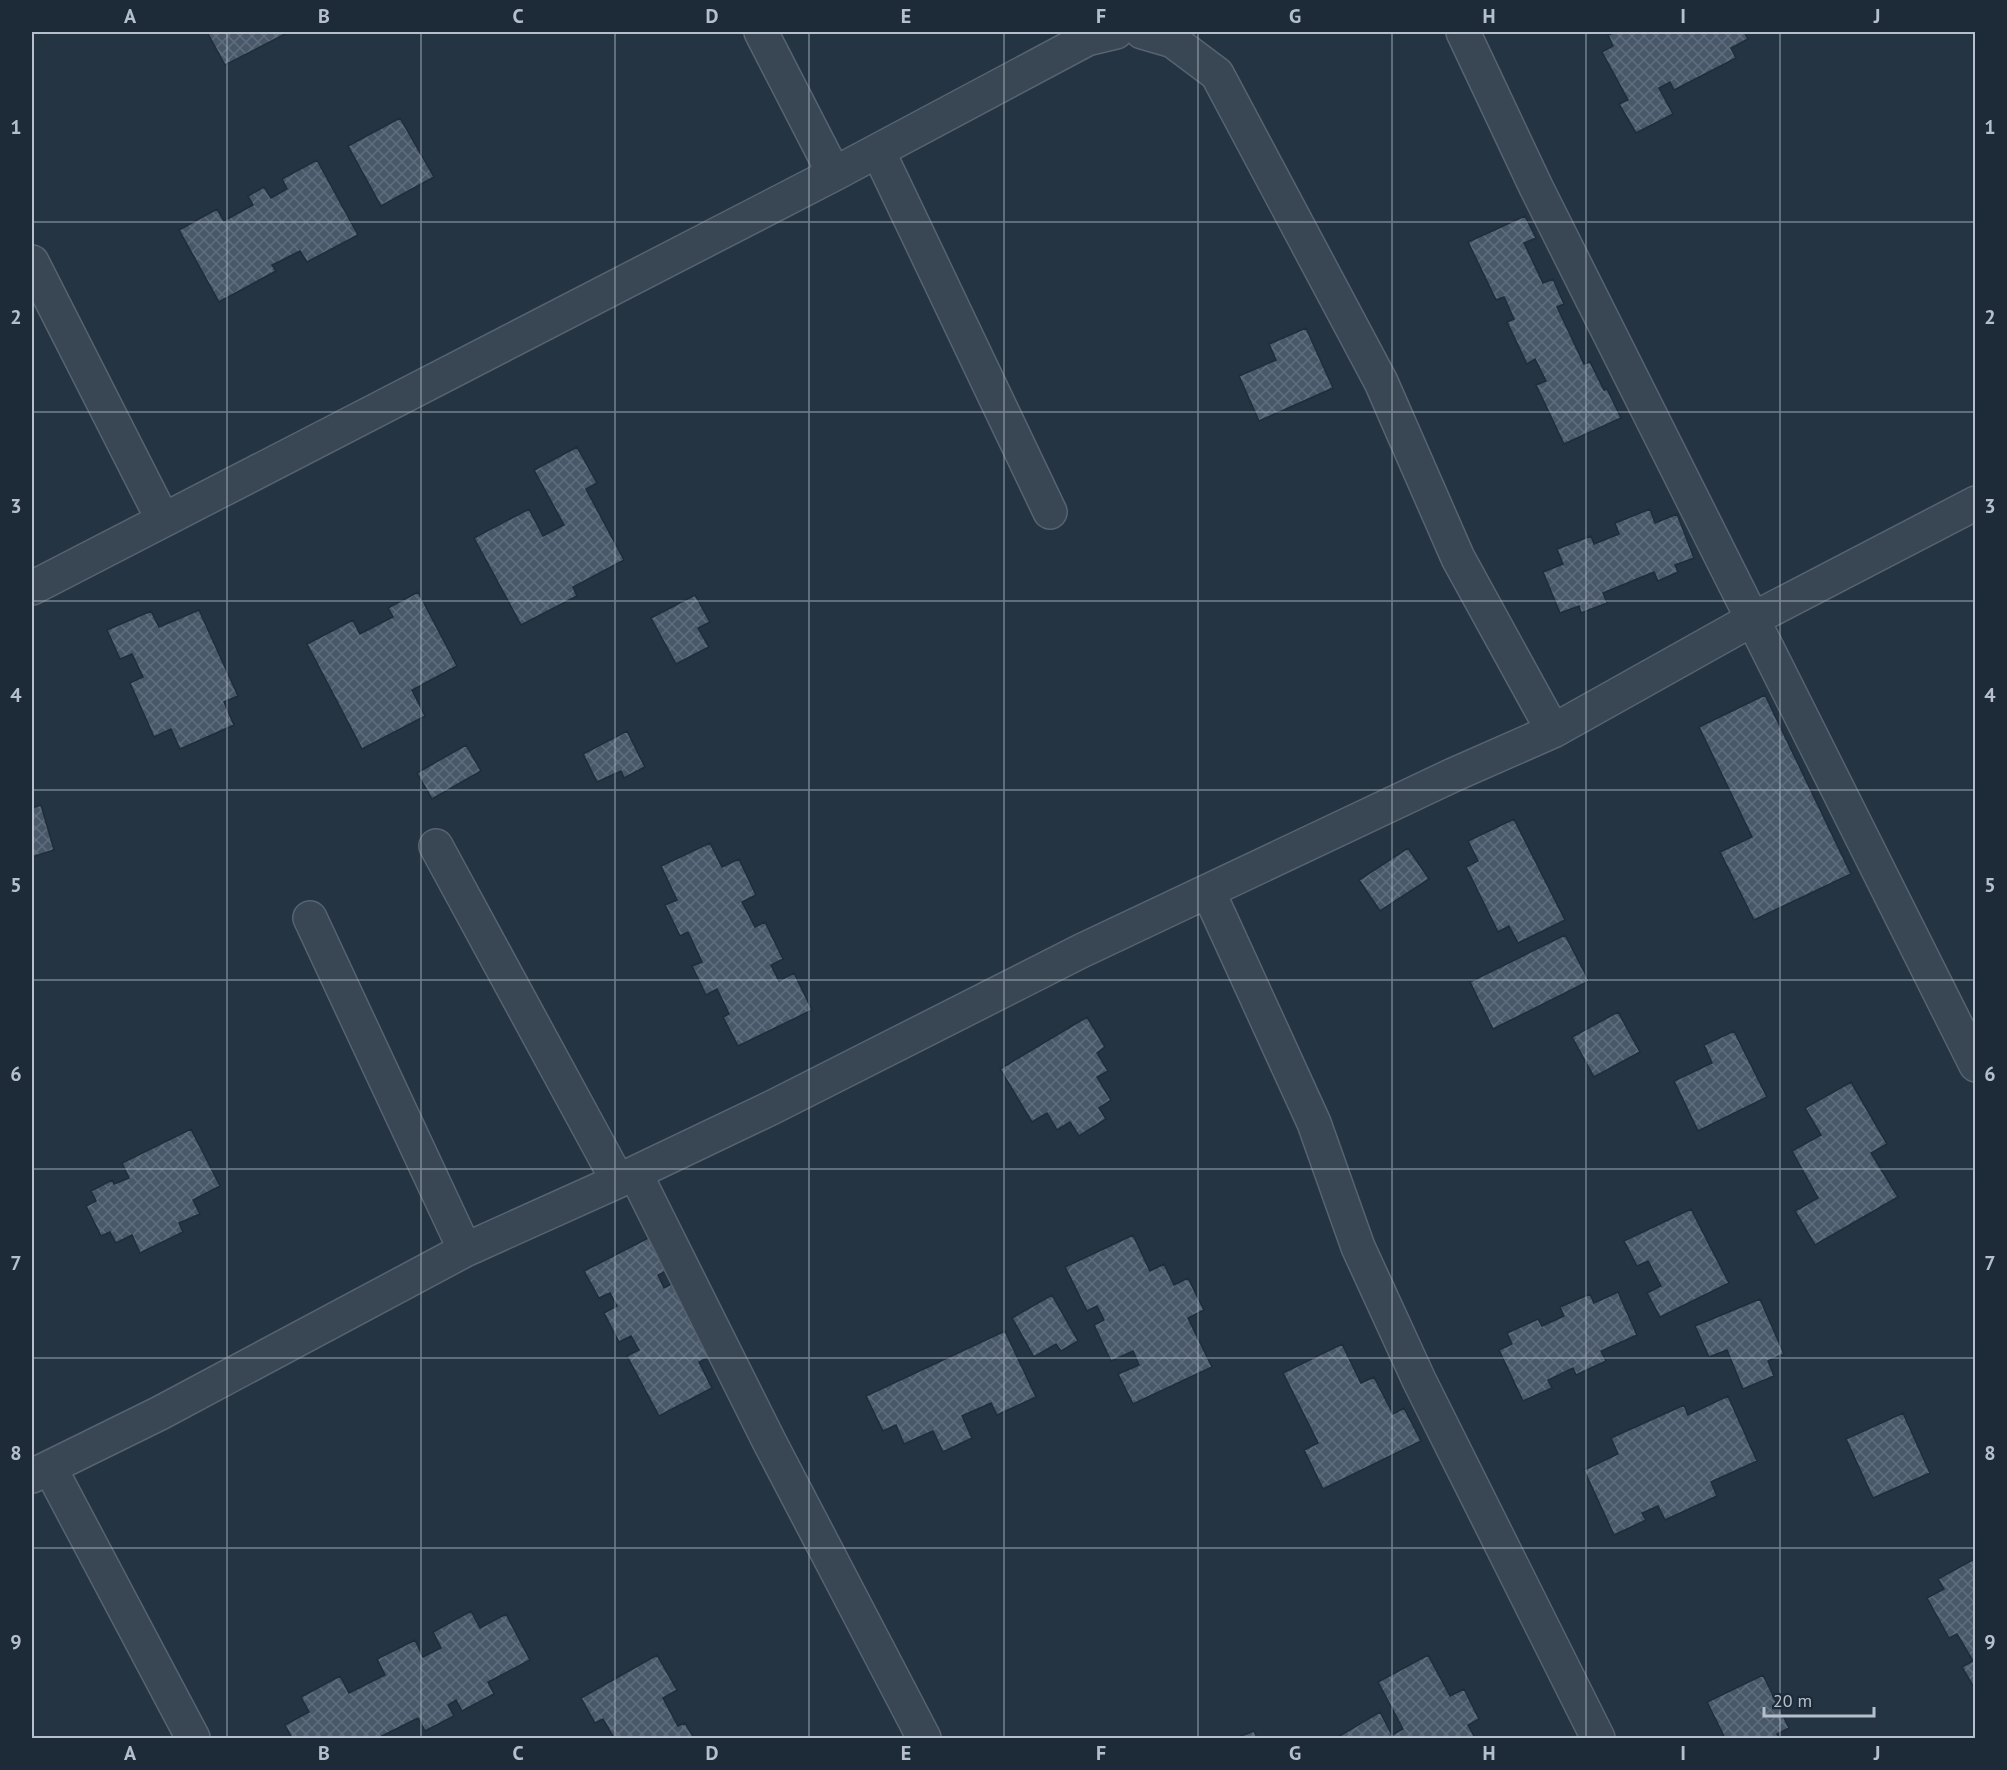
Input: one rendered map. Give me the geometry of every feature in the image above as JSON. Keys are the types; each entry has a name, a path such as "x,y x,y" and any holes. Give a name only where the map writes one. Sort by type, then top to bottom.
{"street":[{"path":"761,32 834,174"},
{"path":"32,588 834,174 1087,39 1116,32"},
{"path":"1142,32 1173,41 1216,74 1381,382 1458,558 1553,731"},
{"path":"1463,32 1536,187 1976,1065"},
{"path":"878,151 1050,512"},
{"path":"32,262 163,520"},
{"path":"193,1738 41,1472 160,1413 465,1250 771,1108 1081,951 1453,775 1553,731 1753,619 1976,503"},
{"path":"436,846 626,1177 769,1441 924,1738"},
{"path":"1208,891 1314,1123 1362,1258 1419,1380 1598,1738"},
{"path":"310,918 465,1250"}],"building":[{"path":"207,32 289,32 225,65"},
{"path":"1616,32 1744,32 1748,39 1731,48 1736,58 1674,90 1670,82 1659,88 1673,114 1636,133 1619,104 1628,100 1602,52 1613,46 1608,35"},
{"path":"400,118 434,177 381,206 348,146"},
{"path":"317,160 358,235 307,262 300,251 272,265 276,271 219,302 179,230 217,209 224,221 253,205 248,196 264,187 271,198 287,189 282,179"},
{"path":"1525,216 1536,238 1524,243 1543,283 1553,279 1564,304 1557,307 1584,364 1590,362 1621,418 1564,444 1536,385 1546,381 1535,359 1527,364 1507,322 1514,319 1504,297 1496,300 1468,242"},
{"path":"1306,328 1333,388 1259,421 1239,376 1276,360 1269,344"},
{"path":"577,447 597,483 586,489 624,560 573,587 577,596 521,625 474,538 529,509 543,536 564,525 534,470"},
{"path":"1650,509 1655,523 1677,514 1694,558 1675,565 1678,572 1658,581 1654,572 1603,593 1607,603 1581,613 1579,606 1560,613 1543,572 1563,564 1557,549 1591,536 1594,544 1619,534 1615,523"},
{"path":"418,592 457,666 412,690 425,716 362,749 307,644 353,620 360,634 393,617 388,608"},
{"path":"695,595 710,622 698,628 709,647 676,664 651,618"},
{"path":"199,610 238,696 224,702 234,725 180,749 171,729 154,737 130,683 143,677 132,654 120,659 107,630 151,611 159,627"},
{"path":"1765,695 1851,874 1754,920 1720,852 1752,837 1699,727"},
{"path":"627,731 645,767 624,778 621,771 597,782 583,754"},
{"path":"466,745 481,771 432,799 417,773"},
{"path":"41,805 54,850 32,857 32,808"},
{"path":"1514,819 1565,920 1518,943 1509,926 1498,932 1466,867 1478,861 1468,841"},
{"path":"710,843 722,867 739,859 756,895 742,902 755,927 765,922 783,959 771,965 779,981 794,973 812,1010 738,1046 723,1017 729,1014 717,989 706,995 692,966 702,962 688,932 680,936 665,905 677,900 661,866"},
{"path":"1408,848 1429,879 1380,911 1359,880"},
{"path":"1565,935 1589,981 1493,1029 1470,982"},
{"path":"1618,1012 1640,1052 1594,1077 1572,1037"},
{"path":"1087,1017 1105,1047 1097,1053 1108,1071 1097,1077 1111,1100 1099,1108 1106,1119 1079,1136 1070,1122 1057,1130 1047,1113 1032,1122 1000,1069"},
{"path":"1734,1031 1767,1097 1698,1131 1674,1081 1712,1063 1704,1045"},
{"path":"1851,1082 1887,1144 1871,1153 1898,1197 1815,1245 1795,1211 1818,1198 1792,1151 1821,1135 1805,1108"},
{"path":"191,1129 220,1186 193,1200 200,1214 179,1223 183,1232 140,1253 132,1235 116,1243 110,1232 101,1236 86,1206 96,1201 91,1191 112,1180 114,1184 129,1178 122,1163"},
{"path":"1691,1209 1729,1283 1660,1317 1647,1293 1661,1286 1648,1261 1637,1266 1624,1241"},
{"path":"1133,1235 1150,1271 1164,1264 1174,1285 1188,1278 1204,1310 1188,1318 1212,1367 1133,1404 1118,1374 1139,1365 1133,1351 1111,1361 1094,1325 1104,1320 1097,1306 1087,1311 1065,1267"},
{"path":"650,1237 668,1270 658,1275 664,1288 677,1281 715,1354 699,1362 712,1388 659,1416 627,1356 639,1350 631,1336 619,1342 604,1313 617,1306 610,1293 599,1298 584,1271"},
{"path":"1618,1292 1637,1335 1601,1351 1606,1361 1576,1375 1573,1368 1548,1380 1552,1388 1523,1401 1499,1350 1512,1344 1507,1333 1538,1319 1542,1326 1564,1316 1560,1307 1590,1294 1594,1303"},
{"path":"1052,1295 1078,1341 1061,1351 1056,1344 1034,1357 1012,1318"},
{"path":"1760,1299 1784,1354 1768,1361 1774,1376 1743,1389 1727,1350 1709,1357 1695,1326"},
{"path":"1005,1331 1036,1397 997,1415 991,1403 962,1416 972,1438 943,1452 933,1431 904,1444 896,1425 883,1431 866,1396"},
{"path":"1342,1344 1361,1383 1374,1377 1393,1414 1404,1408 1421,1441 1323,1489 1304,1450 1318,1443 1283,1373"},
{"path":"1728,1396 1757,1461 1711,1482 1717,1496 1665,1520 1658,1506 1642,1513 1646,1520 1614,1535 1584,1470 1618,1454 1611,1438 1684,1405 1688,1415"},
{"path":"1903,1413 1930,1473 1873,1498 1846,1439"},
{"path":"1976,1558 1976,1691 1962,1667 1973,1661 1957,1634 1949,1638 1927,1598 1944,1589 1938,1579"},
{"path":"471,1611 480,1628 506,1614 530,1660 488,1682 494,1694 462,1711 456,1700 448,1705 454,1716 425,1731 418,1718 378,1738 292,1738 285,1725 309,1712 301,1697 340,1676 349,1693 385,1675 377,1659 415,1640 423,1657 441,1648 433,1632"},
{"path":"657,1655 677,1690 663,1698 678,1726 685,1723 694,1738 614,1738 603,1719 595,1723 581,1698"},
{"path":"1428,1655 1450,1696 1464,1689 1479,1719 1468,1725 1475,1738 1336,1738 1380,1712 1392,1735 1403,1729 1378,1682"},
{"path":"1763,1675 1789,1728 1777,1734 1779,1738 1725,1738 1707,1702"},
{"path":"1254,1731 1257,1738 1236,1738"}]}
